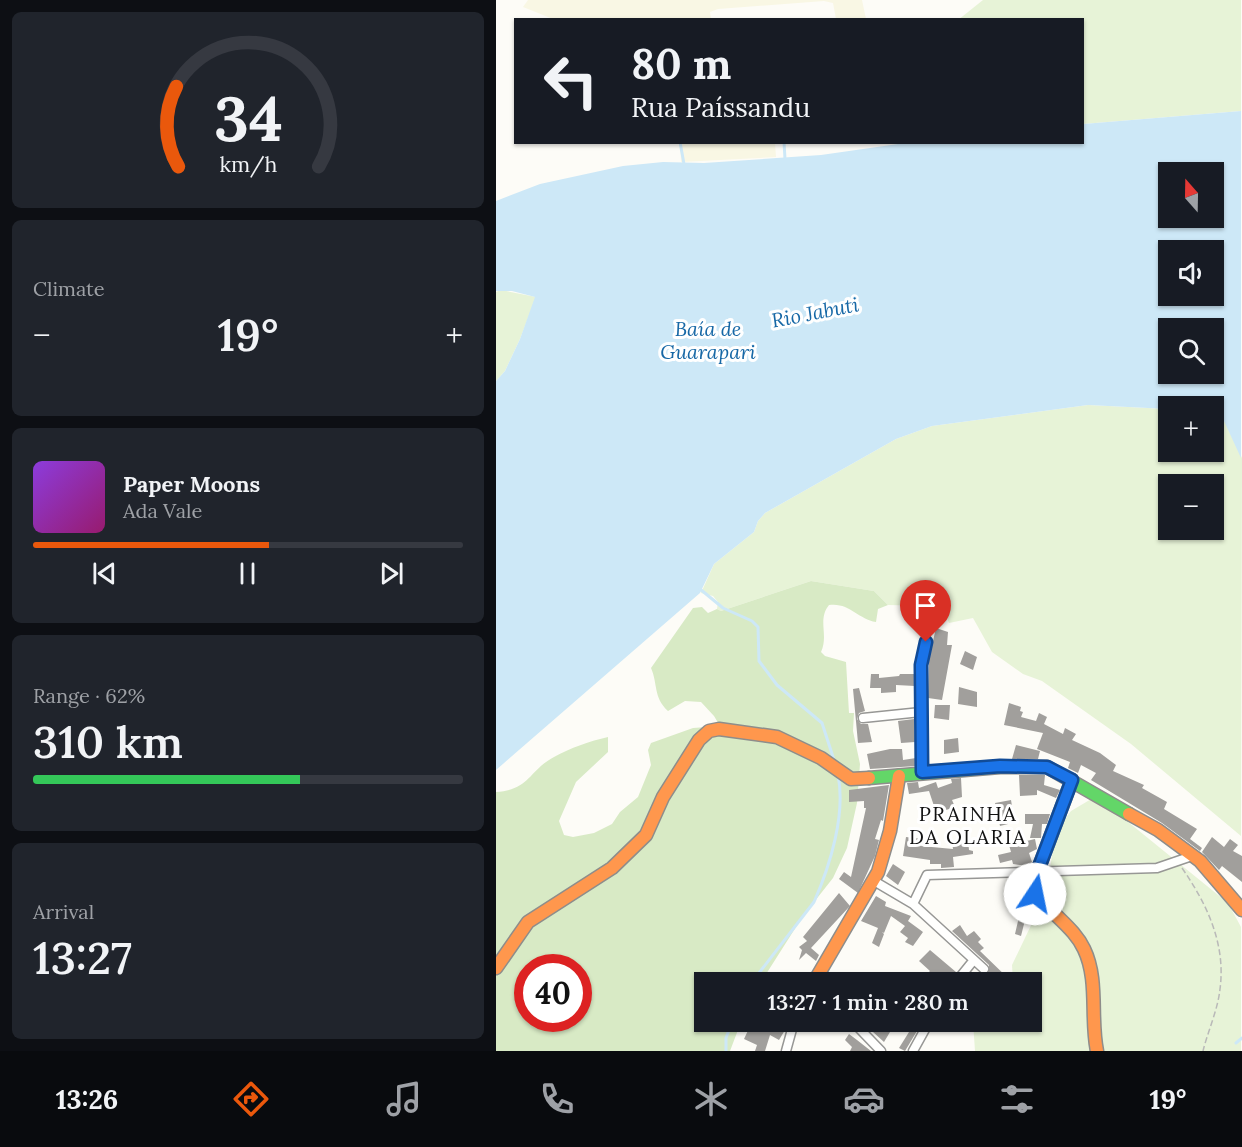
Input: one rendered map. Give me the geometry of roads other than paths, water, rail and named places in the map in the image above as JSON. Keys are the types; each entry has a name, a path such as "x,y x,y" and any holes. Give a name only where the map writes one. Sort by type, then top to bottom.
{"street":[{"path":"922,772 921,665 926,642"},
{"path":"863,718 921,712"},
{"path":"496,968 528,922 612,868 640,841 646,834 663,797 699,740 709,731 728,729 777,737 821,758 851,779 1000,766 1047,767 1158,830 1188,858 1219,880 1242,910"},
{"path":"819,972 829,951 874,882 888,834 899,776"},
{"path":"1072,780 1033,883 1035,894 1083,946 1090,962 1096,1051"},
{"path":"913,904 927,874 1157,868 1188,858"},
{"path":"874,882 913,904 984,969"},
{"path":"964,972 973,961"},
{"path":"786,1051 791,1032"},
{"path":"863,1032 882,1051"},
{"path":"913,1051 923,1032"}],"water":[{"name":"Baía de Guarapari","path":"1241,111 1241,458 1224,421 1224,396 1158,396 1158,408 1088,405 932,426 896,439 765,513 758,521 754,532 714,564 700,593 496,770 496,381 505,371 520,339 535,297 512,291 496,291 496,201 540,184 623,166 663,162 704,163 821,155 898,144 1084,144 1084,124"}],"waterway":[{"path":"680,144 684,164"},
{"path":"784,144 785,159"},
{"path":"700,589 723,608 752,621 758,627 759,661 777,685 822,723 835,763"},
{"path":"760,972 814,902 820,888 831,856 838,823 840,806 838,775"},
{"path":"726,1051 728,1032"},
{"path":"1236,1043 1242,1038"}],"district":[{"name":"PRAINHA DA OLARIA","path":"968,824"}],"water label":[{"name":"Rio Jabuti","path":"815,312"}]}
